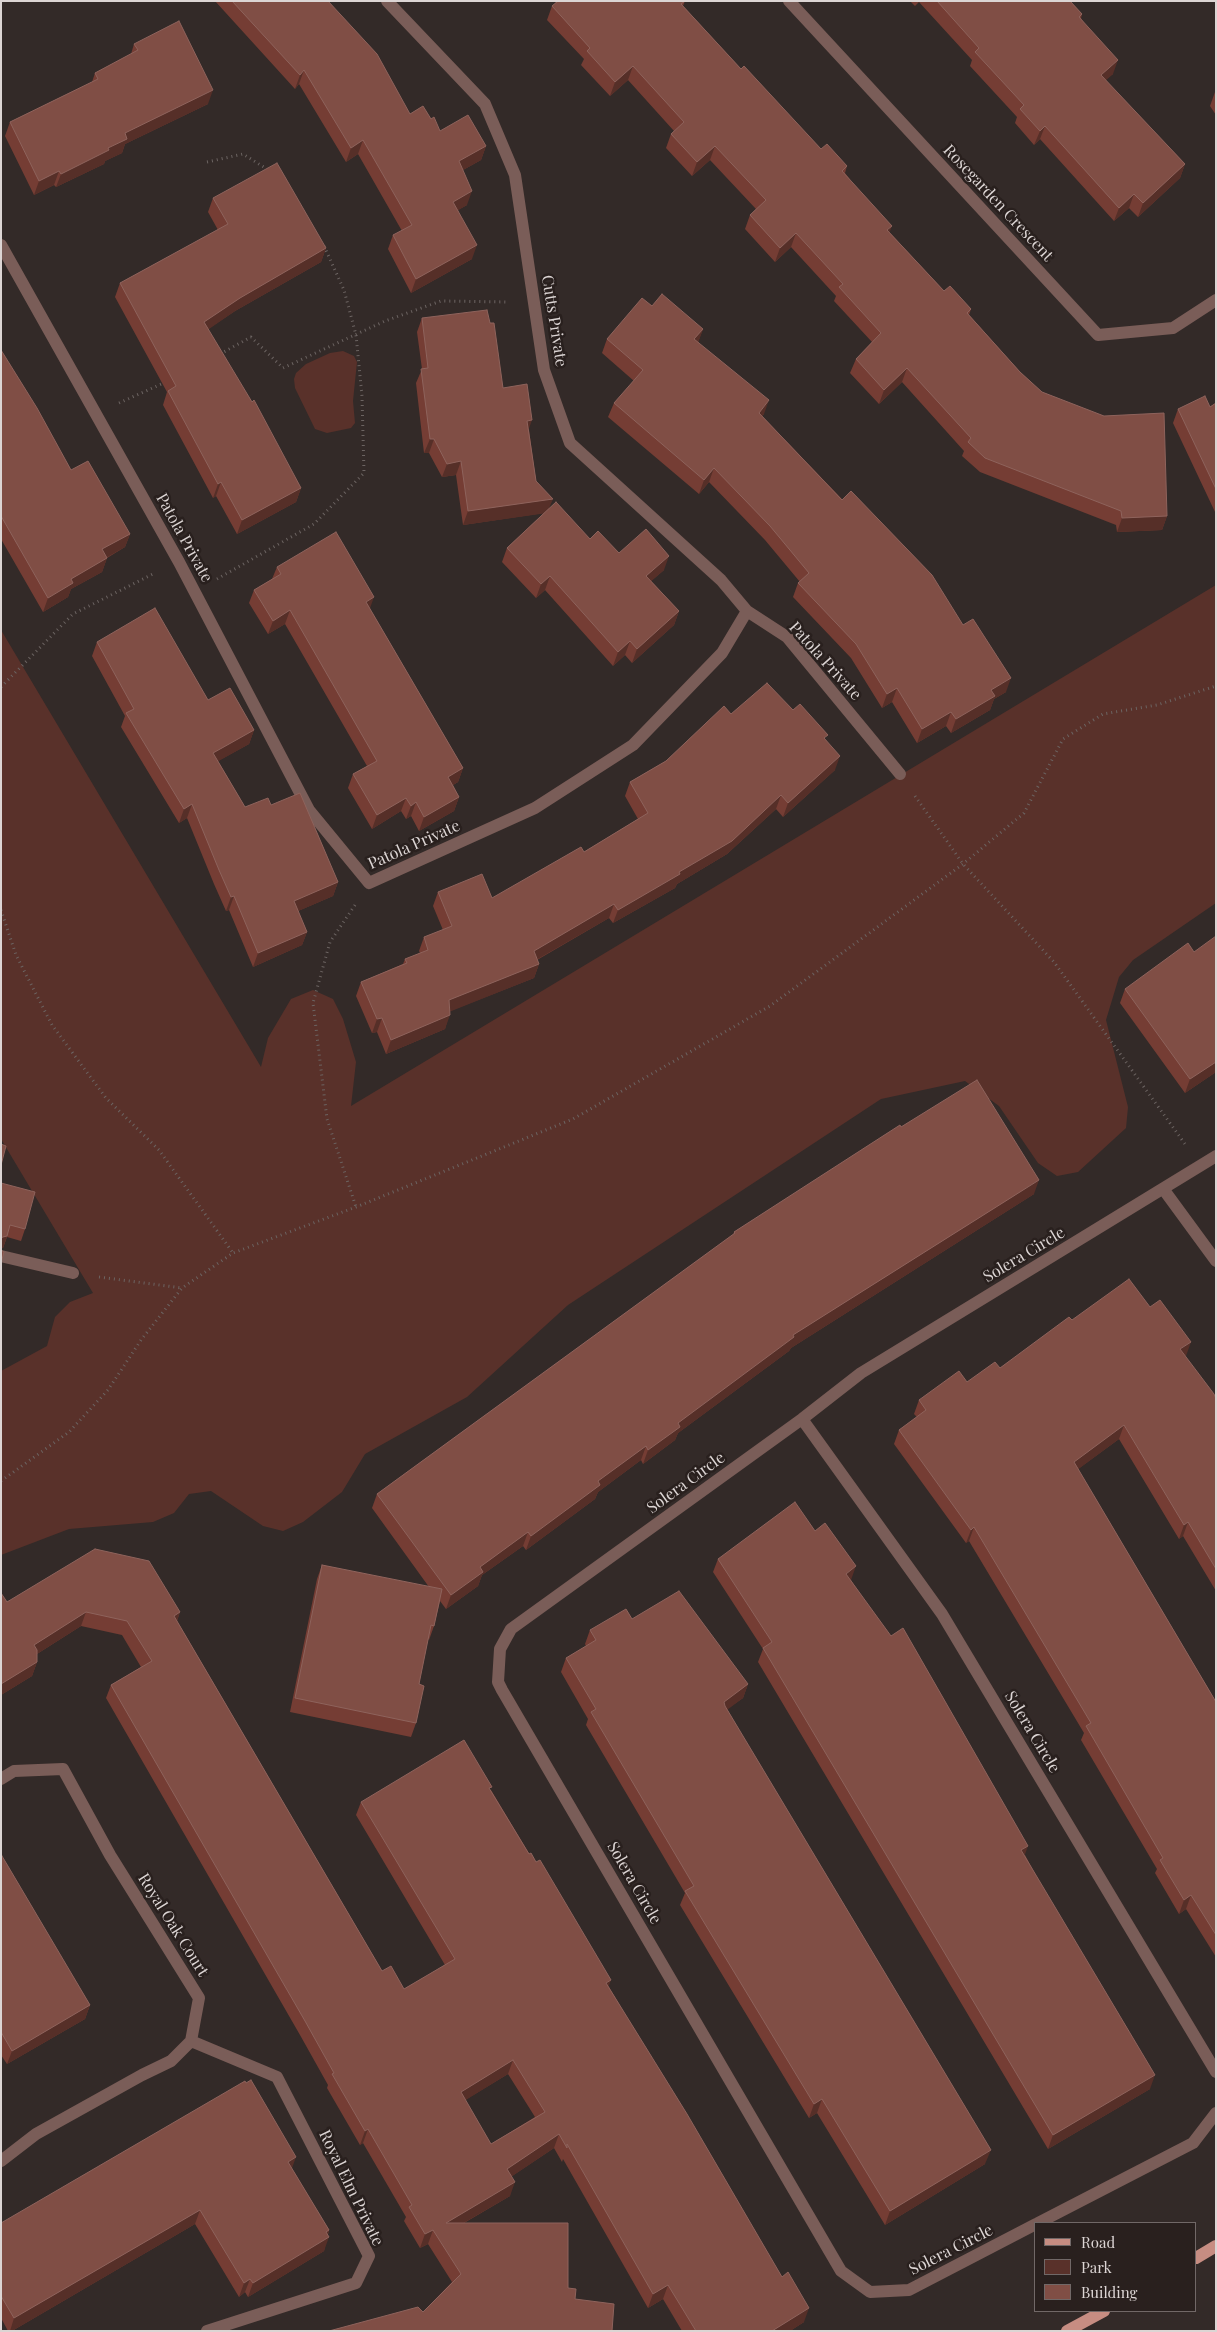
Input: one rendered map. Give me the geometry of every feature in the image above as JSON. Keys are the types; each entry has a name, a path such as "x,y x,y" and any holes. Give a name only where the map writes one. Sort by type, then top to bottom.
{"main road":[{"path":"1197,2257 1216,2246"},
{"path":"1067,2331 1102,2312"}],"street":[{"name":"Cutts Private","path":"387,1 485,104 515,175 544,370 570,443 721,580 747,610"},
{"name":"Rosegarden Crescent","path":"789,1 1098,335 1173,328 1216,300"},
{"name":"Patola Private","path":"1,245 179,562 309,810 369,883 535,808 633,744 722,653 747,610 787,637 900,774"},
{"name":"Solera Circle","path":"1034,2226 909,2290 870,2292 841,2270 498,1682 500,1649 511,1629 802,1419 860,1373 1164,1190 1216,1156"},
{"path":"1164,1190 1216,1260"},
{"path":"1,1256 73,1273"},
{"name":"Solera Circle","path":"802,1419 942,1614 1216,2072"},
{"name":"Royal Oak Court","path":"1,1779 14,1771 63,1769 110,1856 199,1998 191,2041"},
{"path":"1,2161 36,2134 171,2061 191,2041"},
{"name":"Royal Elm Private","path":"191,2041 277,2077 369,2256 356,2283 207,2331"},
{"name":"Solera Circle","path":"1041,2222 1193,2143 1216,2113"}],"path":[{"path":"207,162 243,154 275,174"},
{"path":"194,591 314,524 364,473 362,396 356,335 344,290 321,240"},
{"path":"213,358 251,337 283,368 385,321 441,301 534,302"},
{"path":"96,414 172,379"},
{"path":"1,687 73,614 179,562"},
{"path":"1,1481 69,1432 108,1390 141,1340 182,1288 233,1253 356,1207 573,1119 770,1006 963,864 1024,813 1063,739 1104,714 1157,705 1216,686"},
{"path":"900,774 963,864 1054,962 1201,1167"},
{"path":"356,1207 327,1120 313,1003 330,942 369,883"},
{"path":"1,910 16,954 52,1025 106,1098 159,1150 233,1253"},
{"path":"73,1273 182,1288"}],"green space":[{"path":"343,351 354,356 357,362 353,401 355,423 351,428 327,433 315,429 295,388 294,379 296,373 306,364 330,353"},
{"path":"1216,585 1216,903 1133,960 1119,977 1106,1020 1128,1107 1126,1128 1078,1172 1057,1176 1038,1163 999,1106 965,1081 881,1099 568,1305 467,1397 365,1454 342,1492 303,1522 283,1531 263,1526 211,1491 189,1494 174,1513 153,1522 69,1529 1,1555 1,1371 47,1346 55,1317 70,1302 93,1293 1,1139 1,630 261,1067 268,1038 291,999 313,990 333,999 343,1019 356,1062 351,1106"}],"building":[{"path":"232,1 328,1 377,54 410,114 423,106 431,119 434,117 440,131 468,115 486,146 459,161 472,191 453,202 477,245 416,279 393,235 412,225 363,140 351,148 304,70 300,75"},
{"path":"558,1 685,1 681,4 741,69 744,66 821,149 827,144 847,166 842,171 892,226 887,230 944,291 950,286 971,309 967,313 1020,372 1042,392 1104,416 1164,413 1167,516 1122,518 1121,511 985,458 968,442 971,438 907,368 884,390 856,359 881,333 839,287 843,284 796,233 780,248 750,215 766,200 715,146 697,162 671,134 684,122 633,66 615,82 587,51 590,48 552,6"},
{"path":"937,1 1070,1 1082,14 1079,17 1118,60 1101,75 1185,164 1143,203 1134,194 1119,208 1045,126 1040,131 1020,109 1024,105 975,52 979,48"},
{"path":"179,21 213,90 125,133 127,139 108,148 109,150 61,174 59,171 39,181 10,122 98,79 95,73 138,50 134,44"},
{"path":"277,163 326,248 240,298 204,322 252,402 254,400 301,488 242,520 221,482 218,484 168,391 176,386 120,283 228,224 213,198"},
{"path":"662,294 703,329 694,339 769,400 759,413 842,500 851,491 932,575 963,625 973,619 1011,678 991,690 995,696 956,719 951,712 922,729 897,688 887,694 856,644 798,583 809,573 770,526 714,468 704,480 614,403 643,370 607,339 642,298 652,306"},
{"path":"487,310 490,323 494,323 503,388 527,384 532,420 527,421 536,481 553,499 468,511 461,461 447,464 434,439 430,439 421,369 428,368 422,318"},
{"path":"1,350 37,408 71,470 88,461 130,534 102,549 107,558 71,579 73,583 48,598 1,516"},
{"path":"1205,396 1210,407 1216,403 1216,489 1178,409"},
{"path":"556,502 590,539 598,531 619,553 646,529 669,556 646,576 679,611 637,649 630,641 618,652 550,576 541,584 507,548"},
{"path":"336,532 374,597 366,602 463,768 448,777 459,797 424,817 416,802 411,806 406,798 377,815 353,774 377,761 290,610 273,621 254,590 281,574 277,567"},
{"path":"155,608 208,700 230,688 254,730 213,753 245,807 268,798 271,805 300,793 338,882 294,901 307,932 258,953 234,896 231,897 219,870 192,804 184,809 126,713 134,709 97,642"},
{"path":"767,683 793,710 800,704 828,735 824,738 840,756 788,803 781,795 732,841 618,910 614,904 534,951 539,964 449,1000 450,1015 391,1040 382,1018 377,1019 361,982 407,963 405,959 428,950 424,937 452,926 438,892 482,874 492,898 581,847 584,852 648,813 630,782 666,761 724,706 731,714"},
{"path":"1216,936 1216,1062 1190,1079 1125,989 1188,943 1194,952"},
{"path":"977,1080 1039,1180 793,1335 794,1337 678,1423 680,1427 648,1450 646,1446 598,1481 600,1485 531,1536 528,1532 480,1567 483,1572 451,1595 377,1494 734,1232 900,1125 901,1127"},
{"path":"1,1144 6,1146 1,1165"},
{"path":"1,1183 35,1192 25,1229 10,1225 7,1236 1,1238"},
{"path":"1,1250 4,1252 1,1263"},
{"path":"1129,1279 1150,1307 1160,1300 1191,1342 1180,1349 1216,1399 1216,1569 1188,1522 1184,1525 1124,1425 1074,1462 1216,1702 1216,1935 1191,1895 1184,1900 1160,1860 1163,1858 1086,1726 1091,1723 974,1527 971,1530 899,1430 926,1410 919,1400 959,1371 967,1382 995,1362 1000,1368 1069,1317 1072,1320"},
{"path":"795,1502 815,1531 825,1523 856,1566 846,1574 891,1636 903,1628 1028,1846 1021,1850 1155,2075 1053,2135 763,1648 772,1642 718,1559"},
{"path":"95,1549 149,1561 180,1612 174,1616 382,1971 391,1966 404,1989 455,1959 361,1802 464,1740 492,1787 489,1788 529,1854 531,1853 536,1862 540,1860 611,1980 606,1983 687,2114 782,2277 788,2272 809,2308 772,2331 696,2331 668,2285 653,2294 567,2144 567,2148 559,2134 507,2169 515,2182 446,2223 568,2223 568,2288 576,2289 575,2299 614,2304 612,2331 329,2331 418,2307 423,2312 461,2274 433,2230 425,2234 409,2207 412,2205 368,2129 365,2131 332,2074 334,2073 305,2021 111,1685 152,1661 127,1621 86,1612 34,1645 37,1650 37,1662 1,1684 1,1593 7,1602","holes":["513,2060 545,2112 491,2144 461,2092"]},
{"path":"322,1565 442,1589 434,1626 431,1625 419,1684 424,1686 416,1723 295,1698"},
{"path":"679,1591 748,1684 724,1702 725,1706 991,2150 890,2211 822,2099 814,2104 685,1891 694,1886 591,1712 596,1709 566,1658 596,1640 590,1630 626,1609 632,1619"},
{"path":"2,1856 90,2005 12,2051 1,2032"},
{"path":"251,2080 296,2157 288,2162 329,2230 326,2232 329,2237 253,2283 250,2279 244,2283 200,2210 14,2318 1,2296 1,2223 245,2081 246,2083"}]}
